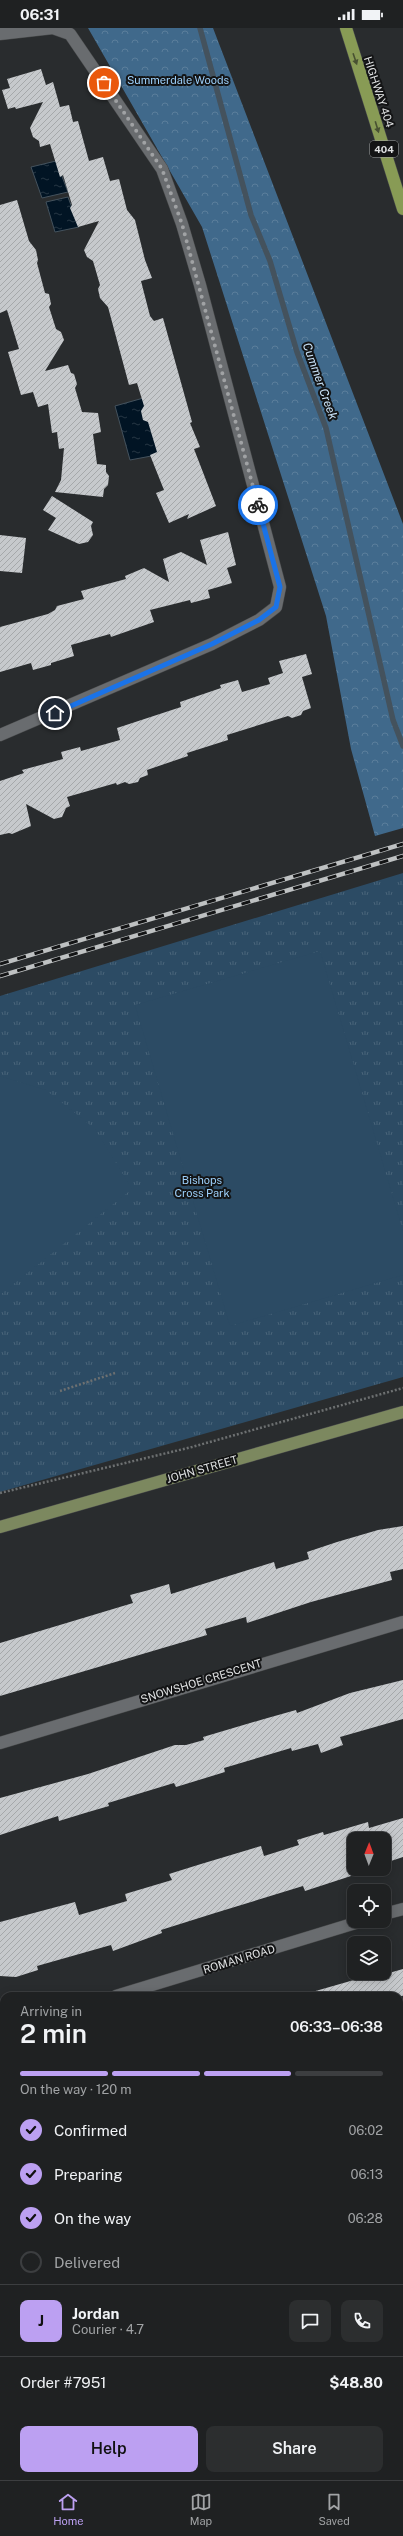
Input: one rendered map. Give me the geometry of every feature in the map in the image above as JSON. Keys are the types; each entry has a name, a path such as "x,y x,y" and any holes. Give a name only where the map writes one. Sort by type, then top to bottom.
{"highway":[{"name":"HIGHWAY 404","path":"346,28 403,209"}],"main road":[{"name":"JOHN STREET","path":"0,1527 403,1412"}],"street":[{"path":"0,34 53,28 70,34 162,169 182,224 200,284 280,587 276,607 259,620 212,644 0,735"},
{"name":"SNOWSHOE CRESCENT","path":"0,1743 403,1622"},
{"path":"391,1912 403,1909"},
{"name":"ROMAN ROAD","path":"129,1992 347,1926"}],"path":[{"path":"60,1391 115,1373"},
{"path":"0,1493 192,1448 403,1388"}],"green space":[{"name":"Summerdale Woods","path":"88,28 213,28 403,524 403,828 375,836 351,749 326,616 202,227"},
{"name":"Bishops Cross Park","path":"403,873 403,1377 0,1492 0,996"},
{"path":"320,951 403,1231 403,1275 230,1326 135,1005"},
{"path":"0,1076 46,1090 95,1129 132,1189 0,1295"}],"water":[{"path":"56,161 68,192 42,198 31,167"},
{"path":"68,197 79,227 55,232 46,202"},
{"path":"147,397 162,454 130,460 115,406"}],"building":[{"path":"41,69 46,85 53,82 60,107 69,105 73,122 78,121 89,161 103,157 110,181 119,179 127,210 135,220 145,260 152,278 141,281 150,316 154,321 163,318 192,422 190,423 200,447 194,449 216,506 187,519 189,514 169,523 156,493 164,490 150,455 157,452 148,422 143,420 141,411 144,406 137,383 129,385 108,307 100,298 98,289 100,285 93,261 87,257 84,250 99,221 78,227 70,208 72,205 63,175 60,177 50,144 40,147 39,141 33,137 30,128 43,102 16,109 15,107 8,109 2,90 10,88 7,79"},
{"path":"17,200 29,241 36,250 38,260 37,263 45,293 49,294 51,304 49,307 56,329 61,332 64,340 45,371 68,365 71,373 74,374 77,384 75,388 82,412 98,413 101,432 93,434 97,464 106,465 106,472 109,476 108,485 104,489 103,497 55,492 61,480 64,448 59,449 57,432 52,433 48,404 38,407 33,392 21,395 8,352 19,349 7,310 0,313 0,205"},
{"path":"52,496 93,522 91,526 93,535 88,542 79,544 48,530 56,518 43,510"},
{"path":"228,532 236,565 227,568 232,583 208,590 210,598 191,603 190,600 150,610 154,622 111,637 110,634 71,645 74,656 51,663 51,665 33,670 31,663 0,672 0,627 48,614 55,610 57,606 84,599 81,591 126,579 125,576 144,568 169,582 163,559 181,552 207,565 200,540"},
{"path":"0,535 26,538 22,573 0,571"},
{"path":"306,654 312,674 302,677 311,708 303,711 301,715 292,718 288,716 227,735 228,740 187,753 188,756 147,770 148,775 140,778 138,782 129,784 125,782 117,785 116,783 67,797 70,806 66,808 62,817 54,819 26,804 31,826 12,834 9,833 0,835 0,781 24,773 22,770 63,759 61,752 80,747 81,751 120,740 117,728 181,707 180,702 221,688 220,685 238,680 242,692 270,684 268,678 283,673 279,661"},
{"path":"403,1526 403,1569 390,1572 392,1580 311,1602 247,1623 246,1617 205,1629 207,1635 0,1696 0,1643 133,1603 130,1595 169,1584 171,1594 274,1562 276,1569 309,1559 307,1552 378,1530"},
{"path":"403,1680 403,1719 340,1737 343,1745 321,1753 318,1744 292,1751 291,1748 224,1768 225,1772 176,1787 174,1783 108,1803 109,1806 59,1821 58,1816 0,1835 0,1798 88,1774 175,1745 186,1745 204,1740 203,1737 264,1719 296,1710 297,1713 350,1693"},
{"path":"403,1818 403,1857 391,1861 391,1832 347,1832 347,1876 351,1876 305,1891 303,1886 161,1930 162,1933 113,1951 111,1945 37,1966 38,1970 16,1977 0,1976 0,1922 75,1902 79,1915 127,1901 125,1894 172,1880 169,1874 261,1846 264,1856 299,1845 297,1840 323,1832 324,1835 368,1822 369,1828"},
{"path":"403,1969 403,1992 312,1992 353,1980 391,1980 391,1972"}],"waterway":[{"name":"Cummer Creek","path":"200,28 251,215 270,261 297,352 326,428 393,720 403,746"}],"railway":[{"path":"0,964 403,844"},
{"path":"0,976 403,856"}],"way so far":[{"path":"104,83 162,169 182,224 200,284 258,505"}],"route":[{"path":"55,713 212,644 259,620 276,607 280,587 258,505"}]}
